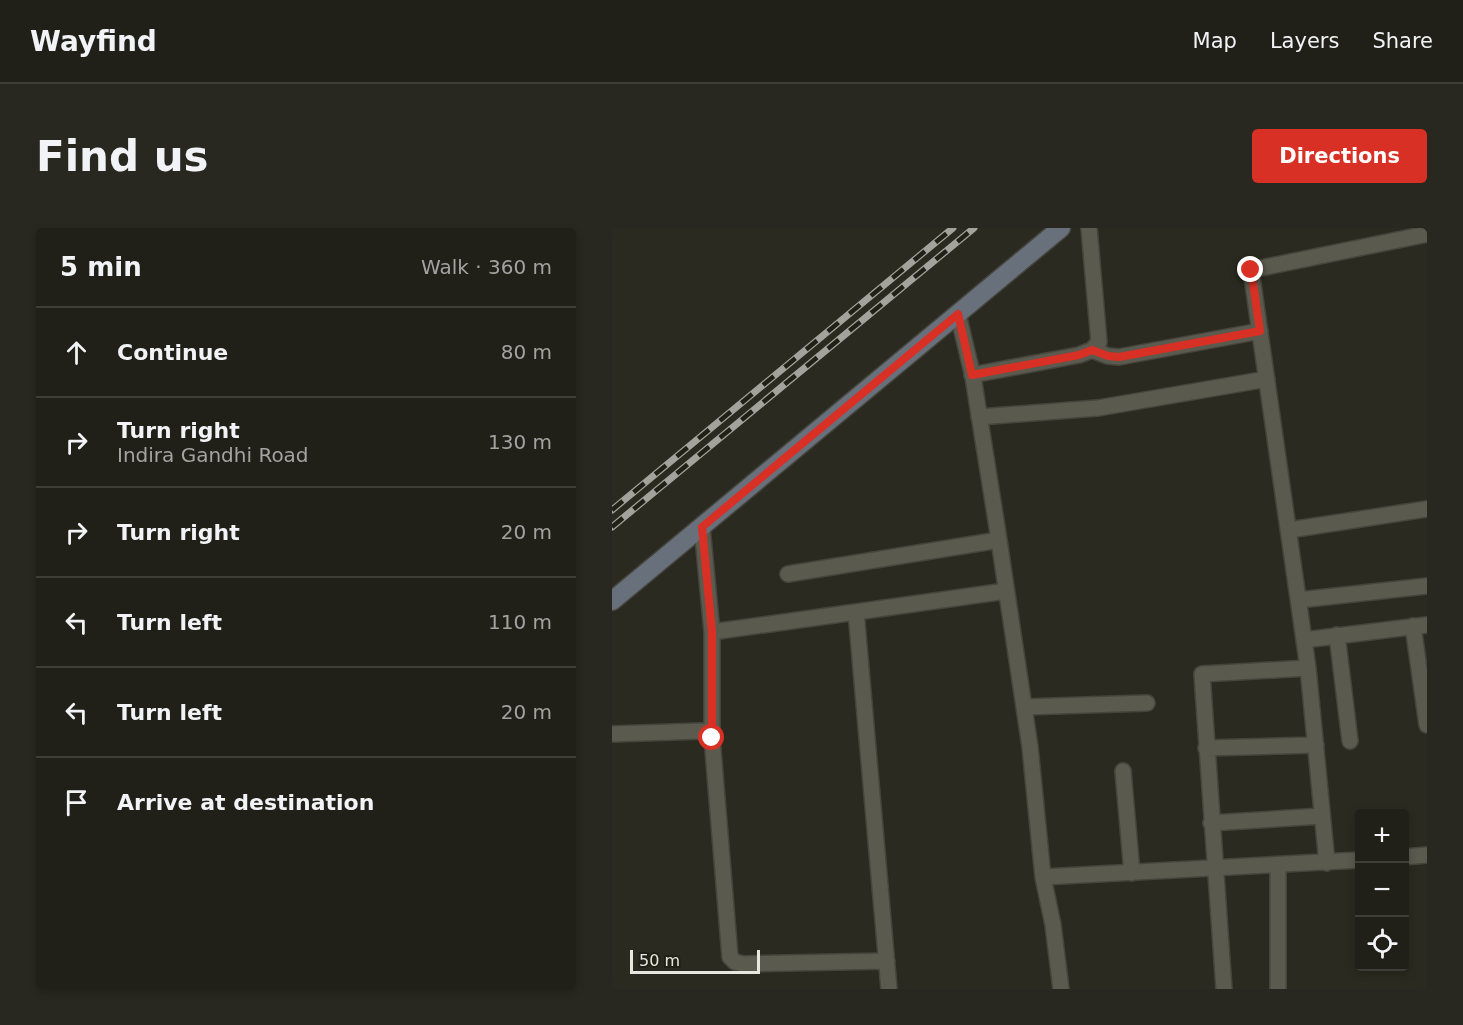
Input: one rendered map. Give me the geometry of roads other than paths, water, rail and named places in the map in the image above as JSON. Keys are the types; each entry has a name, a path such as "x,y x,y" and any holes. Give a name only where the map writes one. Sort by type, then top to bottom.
{"street":[{"path":"612,601 1061,228"},
{"path":"972,375 1079,355 1092,350 1100,342 1089,228"},
{"path":"1327,863 1308,668 1251,270 1427,234"},
{"path":"958,314 972,375 999,540 1030,747 1043,877 1053,925 1060,989"},
{"path":"1092,350 1119,357 1260,331"},
{"path":"979,417 1098,408 1267,379"},
{"path":"1289,530 1427,509"},
{"path":"702,527 712,632 712,738 730,957 742,964 886,961"},
{"path":"788,574 999,540"},
{"path":"1299,600 1427,586"},
{"path":"712,632 1006,591"},
{"path":"856,612 889,989"},
{"path":"1304,640 1420,626 1427,725"},
{"path":"1337,636 1350,741"},
{"path":"1224,989 1202,674 1308,668"},
{"path":"1024,707 1147,704"},
{"path":"612,734 702,731 708,733 712,738"},
{"path":"1206,748 1316,745"},
{"path":"1123,771 1132,873"},
{"path":"1211,823 1322,816"},
{"path":"1409,857 1427,855"},
{"path":"1043,877 1355,860"},
{"path":"1278,866 1278,989"}],"railway":[{"path":"612,510 953,228"},
{"path":"612,527 974,228"}]}
